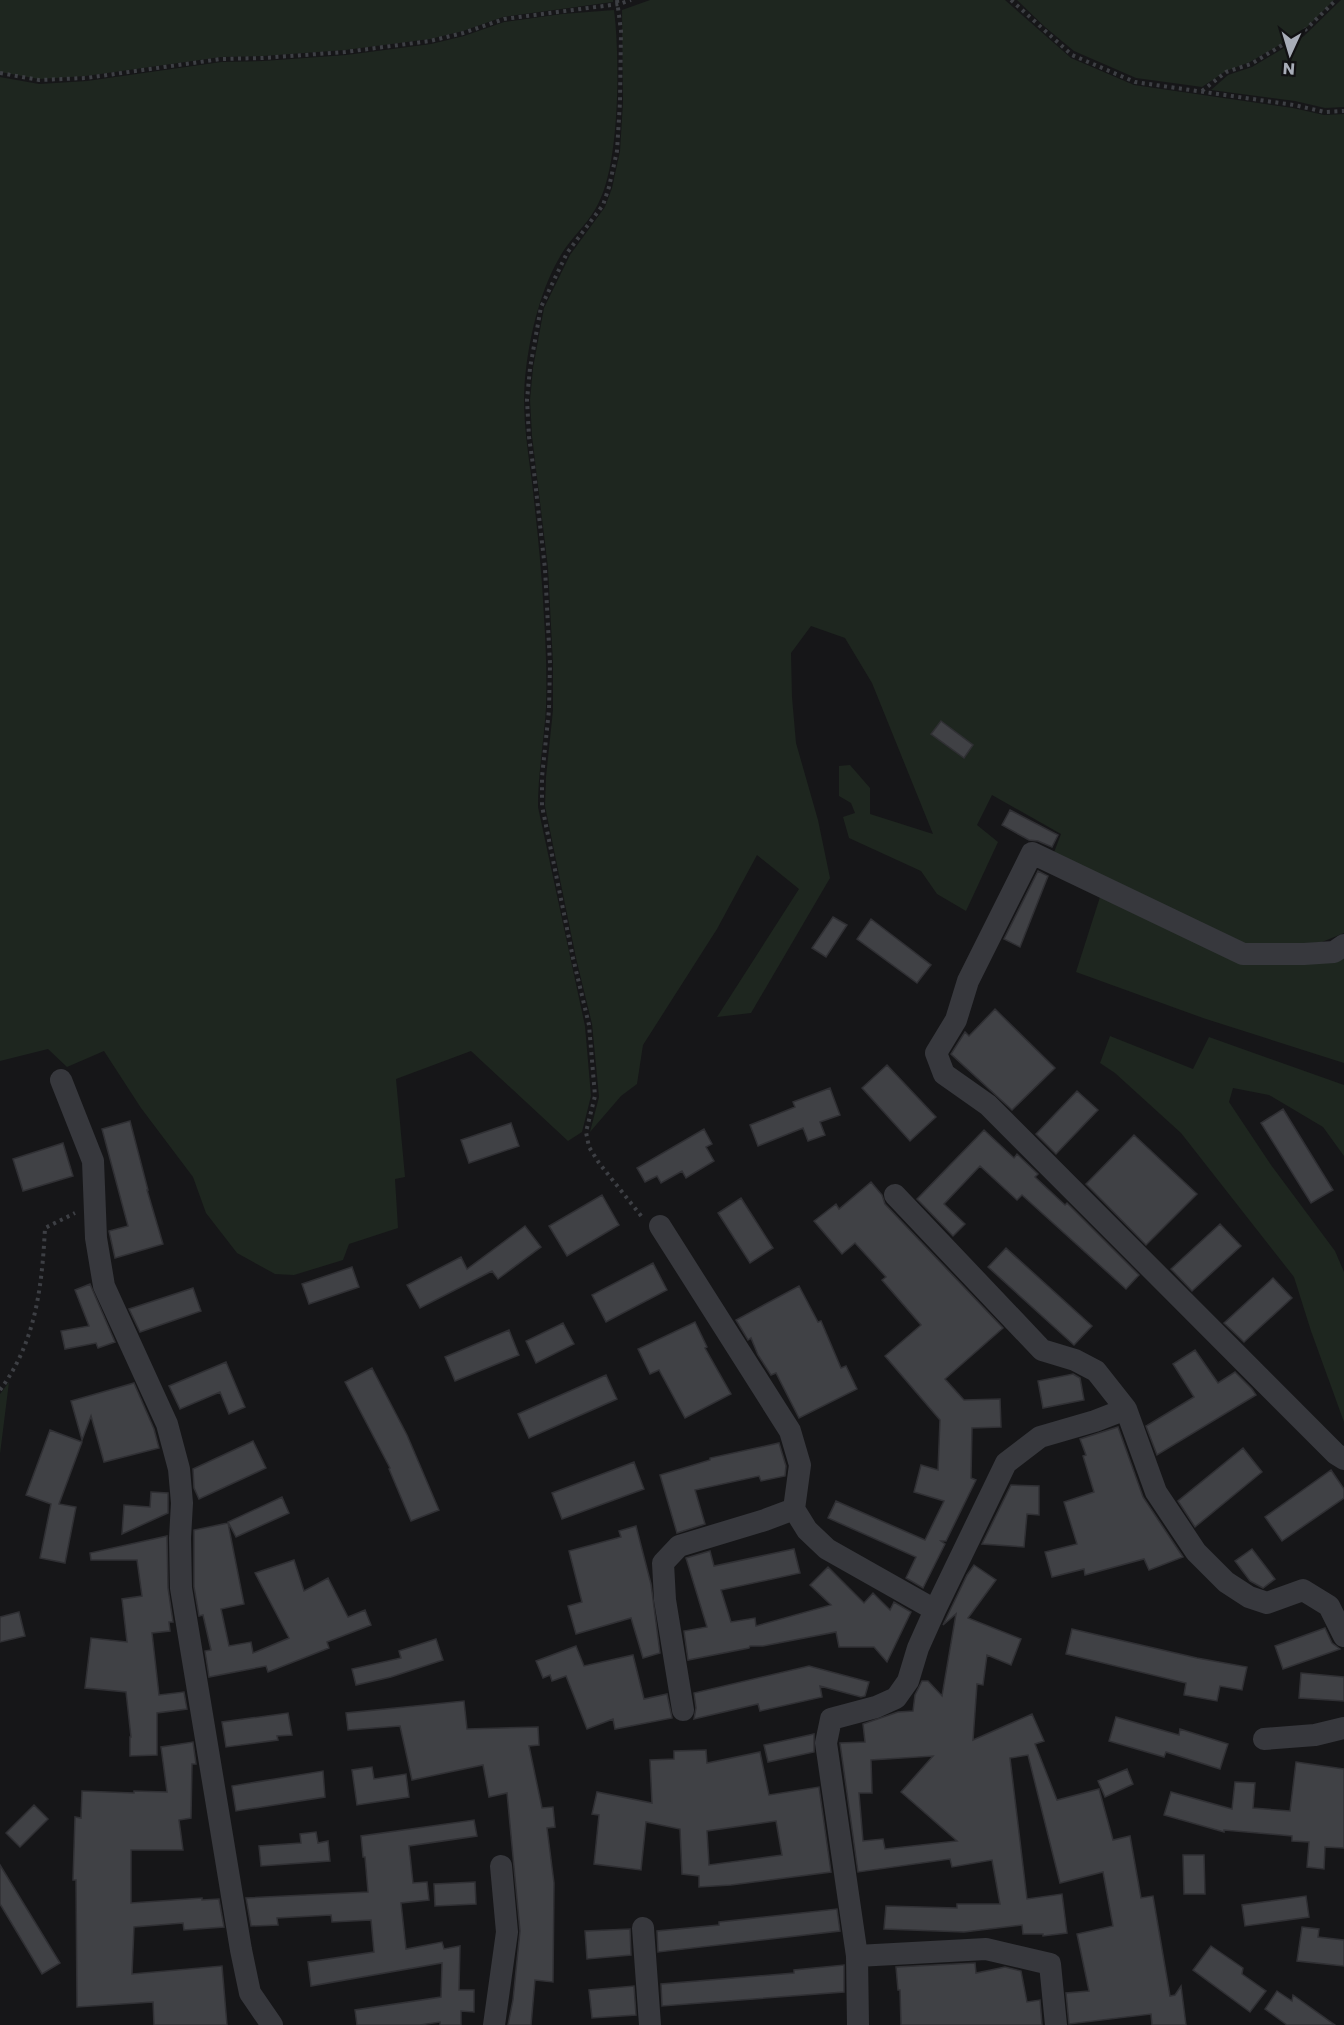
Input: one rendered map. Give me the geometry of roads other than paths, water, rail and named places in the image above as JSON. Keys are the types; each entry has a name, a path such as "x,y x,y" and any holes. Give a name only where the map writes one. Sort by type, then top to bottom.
{"street":[{"path":"1344,945 1334,952 1243,954 1032,853 968,981 956,1020 936,1053 944,1074 988,1105 1336,1454 1344,1459"},
{"path":"61,1080 93,1161 96,1238 104,1286 167,1424 179,1469 182,1503 181,1588 239,1939 250,1993 272,2025"},
{"path":"894,1195 1042,1350 1075,1360 1096,1371 1126,1410 1156,1492 1196,1552 1226,1582 1249,1597 1267,1603 1304,1590 1329,1606 1344,1636"},
{"path":"660,1226 790,1431 800,1465 794,1509 807,1530 827,1550 934,1610"},
{"path":"858,2025 857,1956 826,1743 831,1719 876,1707 896,1698 908,1681 918,1648 934,1610 1006,1463 1040,1437 1126,1410"},
{"path":"683,1710 665,1600 663,1563 680,1546 794,1509"},
{"path":"1264,1739 1316,1735 1344,1728"},
{"path":"494,2025 507,1932 501,1866"},
{"path":"643,1928 650,2025"},
{"path":"857,1956 986,1949 1050,1964 1056,2025"}]}
